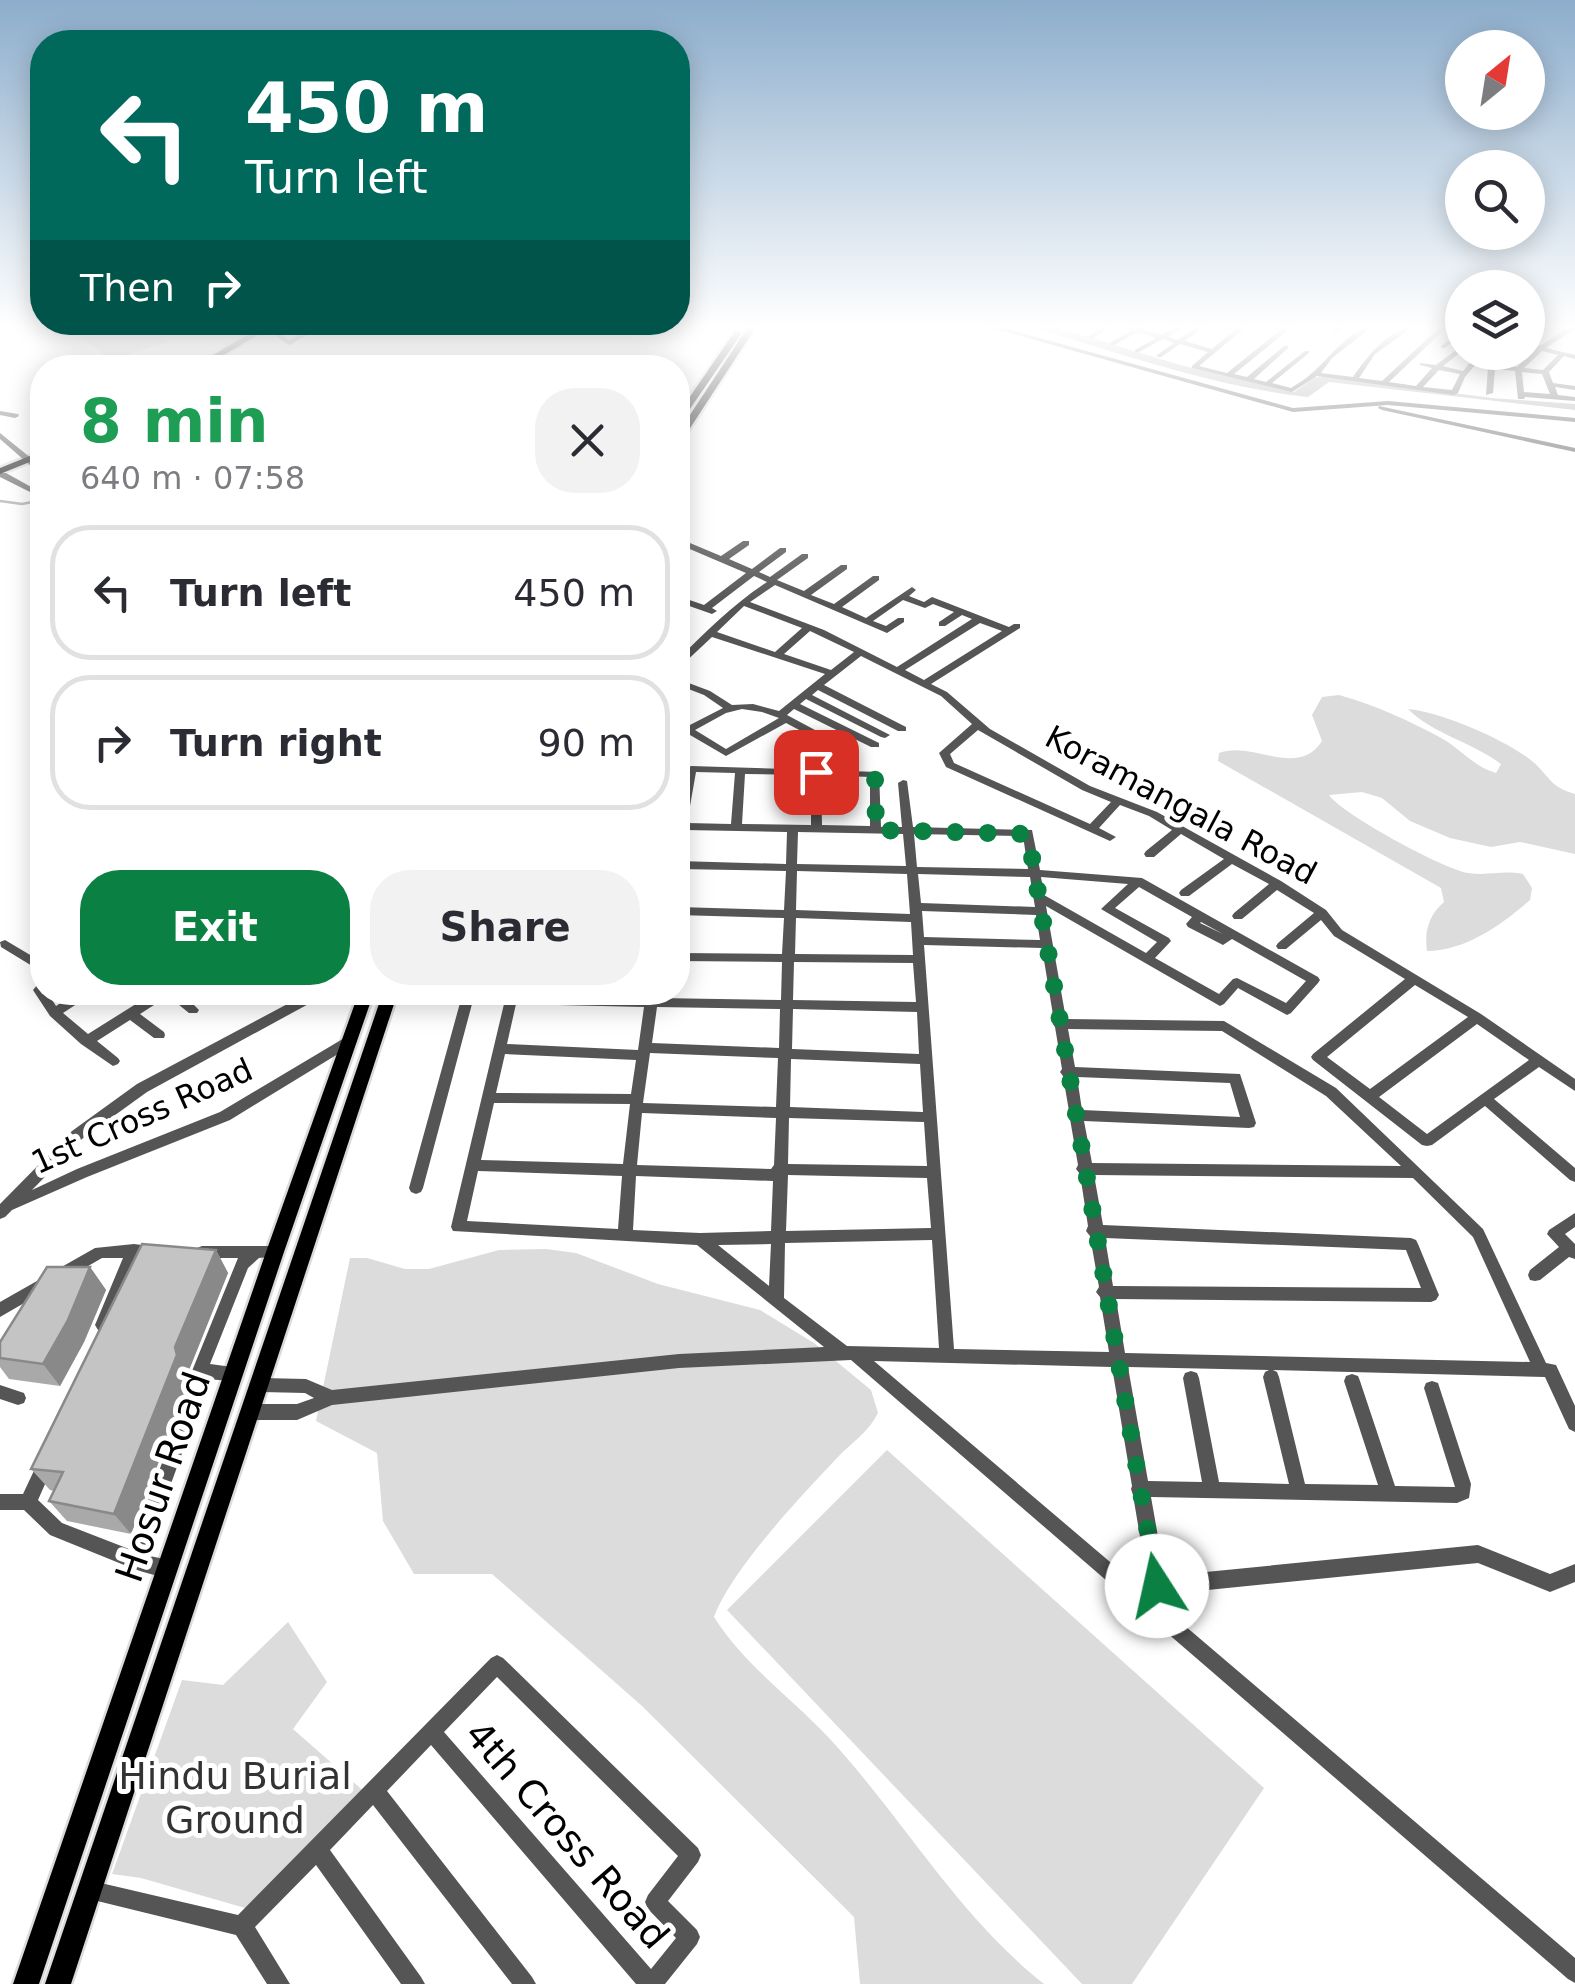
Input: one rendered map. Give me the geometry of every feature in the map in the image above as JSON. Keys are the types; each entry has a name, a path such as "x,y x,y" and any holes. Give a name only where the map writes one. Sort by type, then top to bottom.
{"main road":[{"path":"1,474 29,462"},
{"name":"Hosur Road","path":"26,1984 266,1278 265,1252 363,1005"},
{"name":"Hosur Road","path":"58,1984 387,1005"},
{"path":"266,1278 294,1280"}],"street":[{"path":"1429,420 1575,450"},
{"path":"1462,420 1462,426"},
{"path":"1481,430 1482,420"},
{"path":"1502,420 1503,434"},
{"path":"1522,420 1523,438"},
{"path":"1542,420 1544,443"},
{"path":"1561,447 1562,420"},
{"path":"0,435 29,462"},
{"path":"1,474 30,490"},
{"path":"722,560 746,542"},
{"path":"690,546 887,630 901,620"},
{"path":"706,608 783,550"},
{"path":"690,652 744,602 805,556"},
{"path":"805,595 844,568"},
{"path":"835,608 876,578"},
{"path":"829,636 908,594 925,605 932,600 1013,628 924,684"},
{"name":"Koramangala Road","path":"744,602 829,636 944,694 979,724 1086,788 1180,829 1277,884 1322,913 1338,933 1478,1017 1575,1086"},
{"path":"690,604 729,616"},
{"path":"942,624 962,612"},
{"path":"897,671 979,619"},
{"path":"777,655 808,628"},
{"path":"709,633 834,674"},
{"path":"690,731 726,753 783,716 860,652"},
{"path":"817,686 902,730"},
{"path":"690,687 730,708"},
{"path":"805,695 885,735"},
{"path":"690,724 752,703 824,739"},
{"path":"793,704 875,745"},
{"path":"979,724 944,753 950,764 1110,837"},
{"path":"690,773 691,769 875,774 876,830"},
{"path":"736,827 740,771"},
{"path":"816,772 817,829"},
{"path":"902,783 916,912 946,1356"},
{"path":"1092,829 1118,801"},
{"path":"690,826 1028,834 1162,1618"},
{"path":"776,1302 793,828"},
{"path":"1150,854 1180,829"},
{"path":"1185,893 1232,858"},
{"path":"690,865 1034,873 1138,882 1314,980 1287,1010 1237,982 1220,1000 1039,904 916,912 690,911"},
{"path":"1138,882 1107,909 1165,941 1147,959"},
{"path":"1238,916 1277,884"},
{"path":"1282,946 1322,913"},
{"path":"917,941 1046,944"},
{"path":"5,944 30,960"},
{"path":"690,957 918,958"},
{"path":"1413,980 1318,1057 1427,1141 1539,1060"},
{"path":"690,998 920,1007"},
{"path":"49,1005 113,1061"},
{"path":"54,1013 67,1005"},
{"path":"86,1041 146,1005"},
{"path":"185,1005 192,1010"},
{"path":"3,1211 76,1135 142,1088 297,1005"},
{"path":"416,1188 466,1005"},
{"path":"510,1005 458,1227 700,1239 937,1234"},
{"path":"625,1236 629,1172 651,1005"},
{"path":"131,1014 159,1035"},
{"path":"1370,1096 1478,1017"},
{"path":"1059,1024 1224,1026 1331,1092 1478,1233 1541,1370"},
{"name":"1st Cross Road","path":"3,1211 82,1173 225,1116 351,1040"},
{"path":"500,1048 924,1059"},
{"path":"1067,1072 1235,1078 1249,1123 1074,1115"},
{"path":"488,1098 781,1114 929,1117"},
{"path":"1485,1099 1575,1176"},
{"path":"472,1164 629,1172 933,1172"},
{"path":"1083,1169 1416,1172"},
{"path":"1535,1276 1572,1250 1554,1234 1575,1219"},
{"path":"1093,1231 1411,1244 1431,1294 1104,1292"},
{"path":"700,1239 776,1302 851,1354 1575,1972"},
{"path":"98,1337 134,1250"},
{"path":"0,1310 100,1252 265,1252"},
{"path":"234,1373 200,1371 242,1264 265,1252"},
{"path":"27,1318 45,1283"},
{"path":"253,1412 297,1412 330,1398 679,1361 851,1354 1550,1370 1575,1424"},
{"path":"1271,1377 1299,1492"},
{"path":"1190,1378 1212,1490"},
{"path":"1352,1381 1389,1494"},
{"path":"262,1385 306,1386 330,1398"},
{"path":"1140,1489 1457,1495 1464,1492 1432,1388"},
{"path":"0,1392 18,1398"},
{"path":"134,1560 180,1437"},
{"path":"28,1502 54,1448"},
{"path":"0,1502 28,1502 56,1529 134,1560 168,1567"},
{"path":"1157,1586 1478,1554 1550,1583 1575,1573"},
{"path":"242,1926 497,1664 691,1854 655,1902 690,1937 651,1984"},
{"name":"4th Cross Road","path":"432,1732 651,1984"},
{"path":"374,1791 526,1984"},
{"path":"317,1850 414,1984"},
{"path":"88,1890 242,1926 279,1984"}],"green space":[{"path":"1339,695 1418,726 1496,773 1501,764 1429,725 1408,709 1455,721 1521,753 1555,784 1575,794 1575,854 1520,842 1491,847 1450,838 1410,821 1382,798 1362,792 1329,795 1372,827 1438,862 1468,873 1523,874 1532,888 1530,900 1483,934 1456,946 1427,951 1429,924 1444,902 1441,888 1218,761 1219,753 1232,750 1288,758 1312,752 1322,741 1312,715 1322,697"},
{"path":"499,1250 576,1253 658,1284 760,1310 814,1343 871,1390 878,1413 874,1420 768,1534 736,1577 714,1617 740,1651 856,1769 984,1928 1044,1984 860,1984 854,1917 642,1706 492,1574 414,1574 383,1521 377,1453 316,1421 350,1258 367,1258 405,1269 429,1269"},
{"path":"887,1450 1264,1788 1132,1984 1082,1984 727,1610"},
{"name":"Hindu Burial Ground","path":"288,1622 327,1682 293,1729 368,1795 252,1910 141,1878 112,1874 182,1680 223,1685"}],"building":[{"path":"142,1244 216,1250 175,1347 177,1355 114,1514 49,1501 63,1472 31,1469"},
{"path":"47,1267 90,1267 68,1320 43,1364 0,1358 0,1342"}],"waterway":[{"path":"0,501 30,502"}],"route":[{"path":"816,772 875,774 876,830 1028,834 1157,1586"}]}
